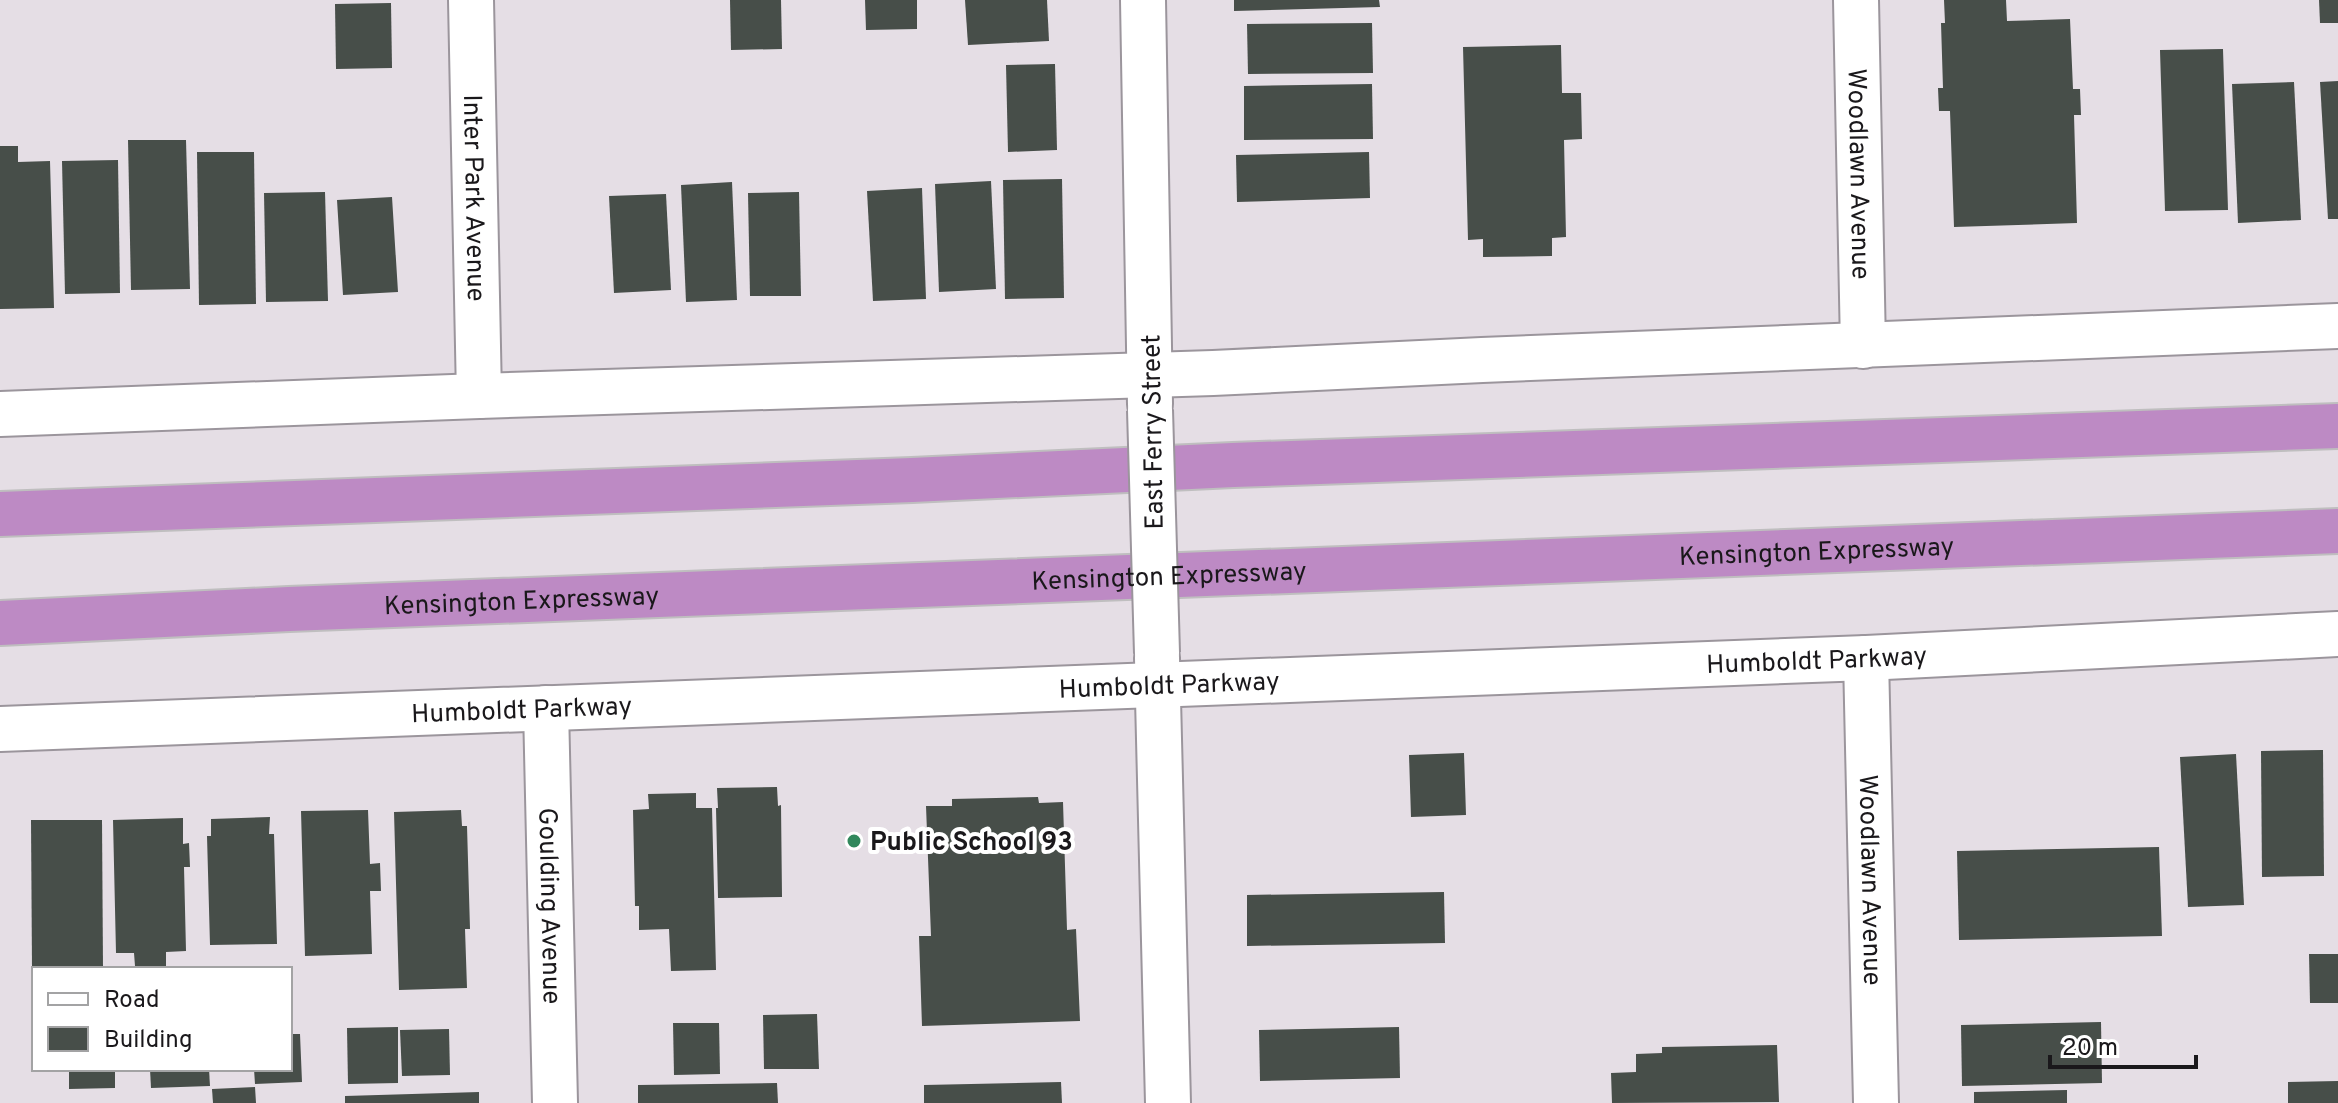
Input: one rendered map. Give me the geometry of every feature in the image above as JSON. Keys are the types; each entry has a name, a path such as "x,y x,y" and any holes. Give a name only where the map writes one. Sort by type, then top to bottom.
{"highway":[{"path":"0,514 2338,426"},
{"name":"Kensington Expressway","path":"0,623 289,609 2338,531"}],"street":[{"name":"Inter Park Avenue","path":"471,0 479,396"},
{"name":"East Ferry Street","path":"1143,0 1168,1103"},
{"name":"Woodlawn Avenue","path":"1856,0 1863,346"},
{"path":"0,414 479,396 1150,392 1863,346 2338,326"},
{"name":"Humboldt Parkway","path":"0,729 546,708 1158,669 1866,658 2338,634"},
{"name":"Woodlawn Avenue","path":"1866,658 1876,1103"},
{"name":"Goulding Avenue","path":"546,708 555,1103"}],"building":[{"path":"730,0 781,0 782,49 731,50"},
{"path":"865,0 917,0 917,29 866,30"},
{"path":"965,0 1047,0 1049,41 968,45"},
{"path":"1234,0 1379,0 1380,7 1234,11"},
{"path":"1944,0 2006,0 2007,21 2070,19 2073,89 2080,89 2081,115 2074,115 2077,223 1954,227 1950,111 1939,111 1938,88 1943,88 1941,23 1945,23"},
{"path":"2319,0 2338,0 2338,23 2320,23"},
{"path":"391,3 392,68 336,69 335,4"},
{"path":"1372,23 1373,73 1248,74 1247,24"},
{"path":"1561,45 1562,93 1581,93 1582,139 1564,140 1566,237 1552,238 1552,256 1483,257 1483,239 1468,240 1463,47"},
{"path":"2223,49 2228,210 2165,211 2160,50"},
{"path":"1055,64 1057,150 1008,152 1006,65"},
{"path":"2338,81 2338,219 2328,219 2320,82"},
{"path":"2294,82 2301,220 2238,223 2232,84"},
{"path":"1372,84 1373,139 1244,140 1244,86"},
{"path":"128,140 186,140 190,289 131,290"},
{"path":"0,146 18,146 18,162 50,161 54,308 0,309"},
{"path":"197,152 254,152 256,304 199,305"},
{"path":"1369,152 1370,198 1237,202 1236,155"},
{"path":"118,160 120,293 65,294 62,161"},
{"path":"1062,179 1064,298 1005,299 1003,180"},
{"path":"991,181 996,289 939,292 935,184"},
{"path":"732,182 737,300 686,302 681,185"},
{"path":"922,188 926,299 873,301 867,191"},
{"path":"325,192 328,301 266,302 264,193"},
{"path":"799,192 801,296 750,296 748,193"},
{"path":"666,194 671,290 614,293 609,196"},
{"path":"392,197 398,292 343,295 337,200"},
{"path":"2323,750 2324,876 2262,877 2261,751"},
{"path":"1464,753 1466,815 1411,817 1409,755"},
{"path":"2236,754 2244,905 2188,907 2180,757"},
{"path":"777,787 778,806 781,805 782,897 718,898 717,788"},
{"path":"696,793 696,808 712,808 716,970 671,971 669,929 639,930 639,906 635,906 633,810 649,809 648,794"},
{"path":"1038,797 1039,803 1063,802 1067,930 1076,929 1080,1021 922,1026 919,936 931,936 926,806 952,806 952,799"},
{"path":"368,810 370,864 380,863 381,891 370,891 372,954 305,956 301,811"},
{"path":"461,810 462,826 467,826 470,929 465,929 467,988 399,990 394,812"},
{"path":"270,817 269,834 274,834 277,944 210,945 207,836 211,836 211,819"},
{"path":"183,818 183,844 189,843 190,867 184,867 186,951 166,952 166,966 135,966 134,953 116,953 113,820"},
{"path":"31,820 102,820 103,967 32,969"},
{"path":"2159,847 2162,936 1959,940 1957,851"},
{"path":"1444,892 1445,943 1247,946 1247,895"},
{"path":"2309,954 2338,954 2338,1003 2310,1003"},
{"path":"817,1014 819,1069 764,1069 763,1015"},
{"path":"2101,1022 2102,1083 1962,1086 1961,1025"},
{"path":"673,1023 719,1023 720,1074 674,1075"},
{"path":"398,1027 398,1083 348,1084 347,1028"},
{"path":"1399,1027 1400,1078 1260,1081 1259,1030"},
{"path":"449,1029 450,1075 402,1076 400,1030"},
{"path":"292,1034 300,1034 302,1082 255,1084 254,1071 292,1071"},
{"path":"1777,1045 1779,1102 1612,1103 1611,1073 1636,1072 1636,1054 1662,1053 1662,1047"},
{"path":"69,1071 115,1071 115,1088 69,1089"},
{"path":"150,1071 209,1071 210,1086 151,1088"},
{"path":"2338,1081 2338,1103 2288,1103 2288,1082"},
{"path":"1061,1082 1062,1103 924,1103 924,1085"},
{"path":"777,1083 778,1103 638,1103 638,1085"},
{"path":"255,1087 256,1103 213,1103 212,1089"},
{"path":"2067,1090 2067,1103 1974,1103 1974,1092"},
{"path":"479,1092 479,1103 345,1103 345,1096"}],"place":[{"name":"Public School 93","path":"854,841"}]}
